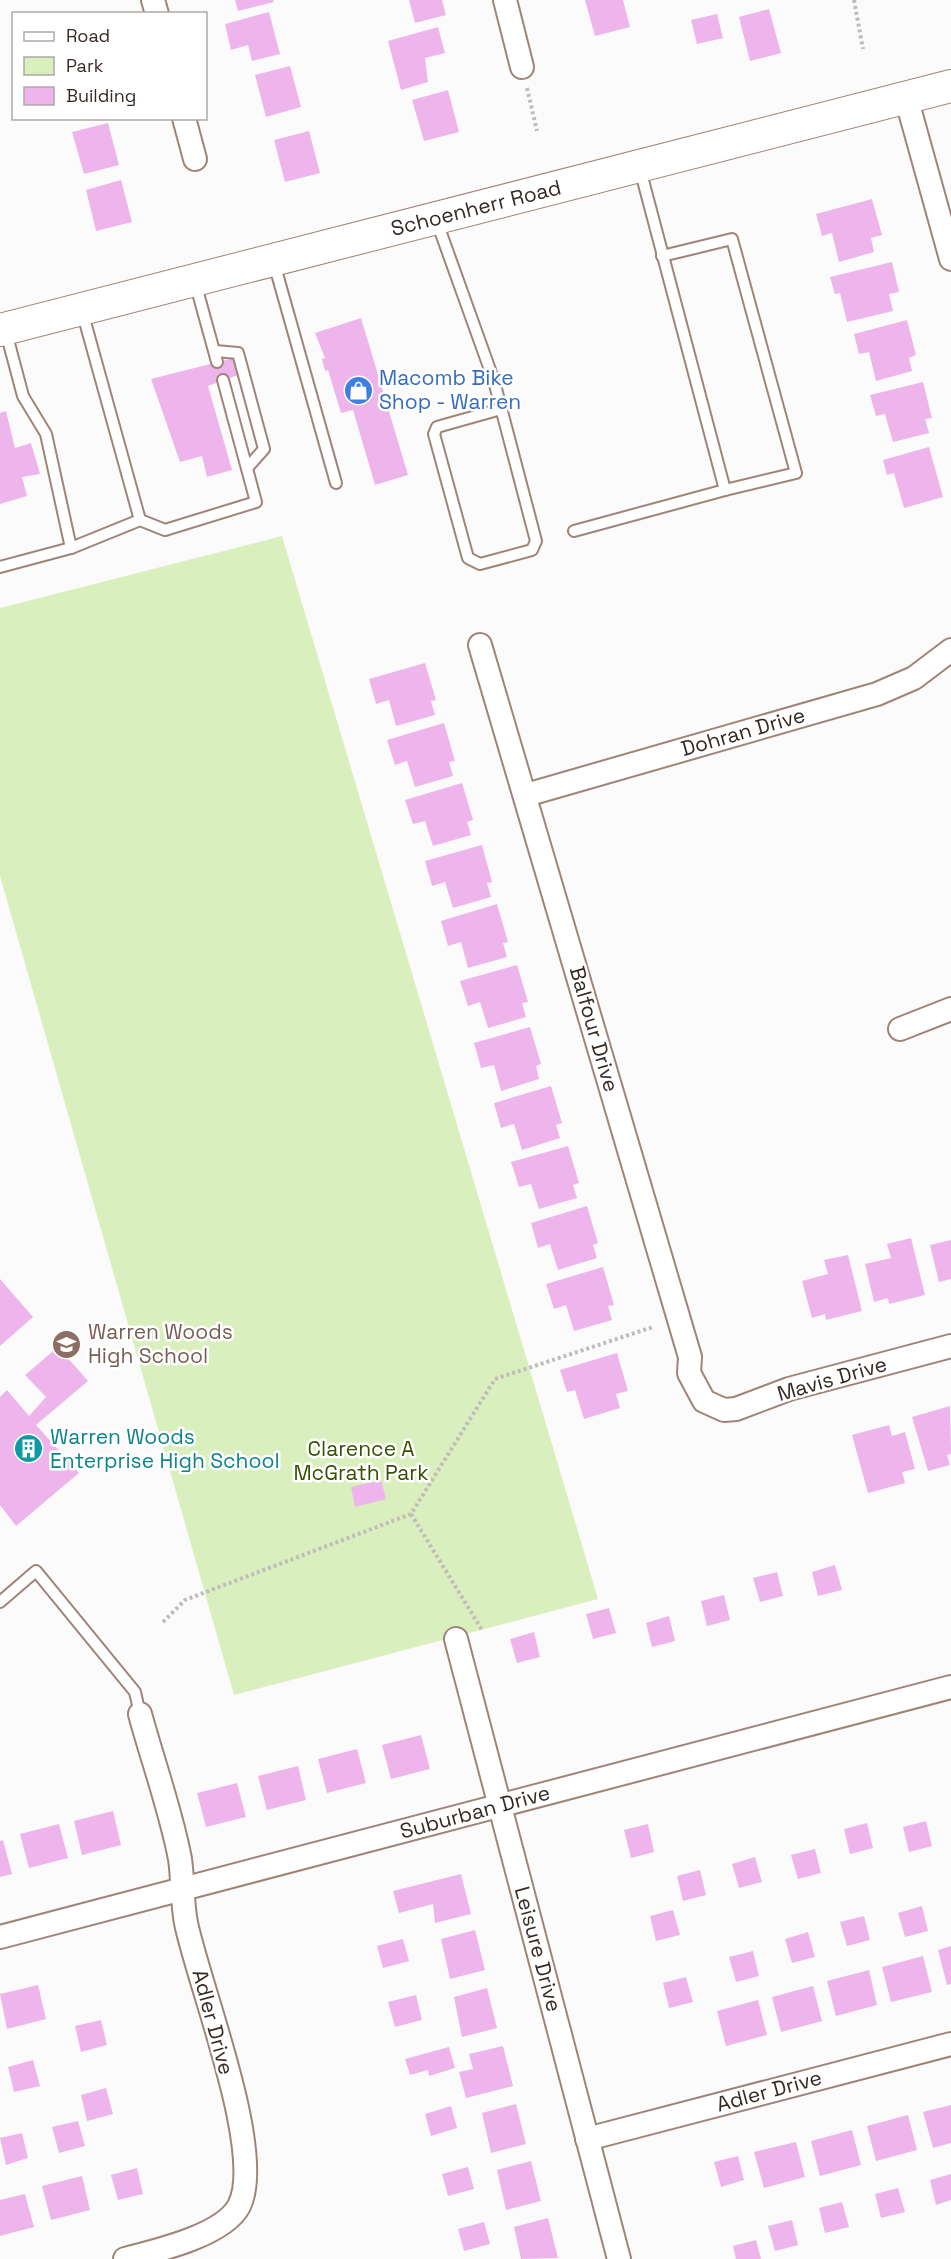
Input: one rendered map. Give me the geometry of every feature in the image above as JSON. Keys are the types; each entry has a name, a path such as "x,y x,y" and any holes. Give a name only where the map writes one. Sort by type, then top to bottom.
{"main road":[{"name":"Schoenherr Road","path":"2,329 951,86"}],"street":[{"path":"505,0 522,67"},
{"path":"906,97 951,259"},
{"path":"185,120 195,159"},
{"name":"Balfour Drive","path":"480,645 690,1357 689,1373 704,1401 713,1407"},
{"name":"Dohran Drive","path":"525,795 877,694 914,678 951,650"},
{"path":"900,1029 951,1009"},
{"name":"Mavis Drive","path":"713,1407 736,1408 789,1389 951,1346"},
{"name":"Leisure Drive","path":"456,1639 619,2259"},
{"name":"Suburban Drive","path":"0,1937 951,1688"},
{"name":"Adler Drive","path":"125,2259 180,2245 205,2233 238,2208 245,2185 243,2130 186,1922 179,1856 140,1714"},
{"name":"Adler Drive","path":"587,2139 951,2044"}],"lane":[{"path":"639,166 725,490"},
{"path":"436,219 494,381 536,541 532,550 480,564 468,558 434,434 437,427 501,409"},
{"path":"574,531 796,473 732,239 663,256"},
{"path":"273,259 336,483"},
{"path":"194,279 216,357 238,353 264,449 247,468"},
{"path":"81,307 140,520"},
{"path":"2,329 23,396 46,434 70,548"},
{"path":"0,567 70,548 140,520 165,530 256,502 223,380"},
{"path":"0,1602 36,1571 135,1692 140,1714"}],"path":[{"path":"854,0 863,49"},
{"path":"522,67 537,131"},
{"path":"162,1622 185,1600 411,1514 495,1379 653,1327"},
{"path":"411,1514 482,1630"}],"green space":[{"name":"Clarence A McGrath Park","path":"282,536 598,1599 234,1695 0,876 0,608"}],"building":[{"path":"235,0 273,0 274,2 238,11"},
{"path":"409,0 442,0 446,15 415,23"},
{"path":"585,0 623,0 630,27 595,36"},
{"path":"769,9 781,53 750,61 739,17"},
{"path":"269,12 280,54 252,61 248,45 231,50 225,24"},
{"path":"717,14 723,38 697,44 691,20"},
{"path":"438,27 445,53 425,58 428,82 401,90 388,41"},
{"path":"290,66 301,107 266,117 255,75"},
{"path":"448,90 459,132 424,141 412,100"},
{"path":"108,123 119,165 84,174 72,132"},
{"path":"309,131 320,173 285,182 274,140"},
{"path":"121,180 132,222 96,231 86,190"},
{"path":"872,199 882,235 871,238 874,252 839,262 832,233 822,236 816,214"},
{"path":"892,262 899,292 889,294 893,311 847,322 840,293 835,294 830,277"},
{"name":"Macomb Bike Shop - Warren","path":"361,318 408,475 375,485 353,410 341,413 328,370 325,371 322,359 325,358 315,333"},
{"path":"907,320 916,355 909,358 912,371 876,381 869,352 859,354 854,334"},
{"path":"234,358 238,375 208,386 232,470 207,477 202,456 180,462 151,379"},
{"path":"923,382 932,418 925,419 929,433 893,442 885,414 876,416 870,395"},
{"path":"6,411 15,448 31,443 40,474 22,477 27,496 0,504 0,413"},
{"path":"929,447 943,497 904,508 894,473 887,475 883,460"},
{"path":"425,663 436,700 431,701 435,715 396,726 389,700 376,704 369,679"},
{"path":"444,723 455,761 449,762 453,776 415,787 407,761 395,765 387,740"},
{"path":"462,783 473,820 467,822 471,835 433,846 425,821 413,824 405,800"},
{"path":"482,845 492,882 487,883 491,897 453,908 445,882 432,886 425,861"},
{"path":"497,904 508,942 503,943 507,957 468,968 461,942 448,946 441,921"},
{"path":"517,965 528,1002 522,1003 526,1017 488,1028 480,1002 468,1006 460,981"},
{"path":"530,1027 541,1064 536,1066 539,1079 501,1091 494,1065 481,1068 474,1043"},
{"path":"551,1086 562,1123 556,1125 560,1138 522,1150 514,1124 501,1128 494,1103"},
{"path":"568,1146 579,1183 573,1185 577,1198 539,1209 531,1184 519,1187 511,1162"},
{"path":"587,1206 598,1243 593,1245 597,1258 558,1270 550,1244 538,1248 531,1223"},
{"path":"911,1238 925,1295 889,1304 888,1298 874,1302 865,1264 891,1258 887,1244"},
{"path":"951,1240 951,1279 939,1282 930,1245"},
{"path":"848,1255 862,1311 826,1320 825,1314 812,1318 802,1281 828,1274 824,1260"},
{"path":"603,1267 614,1305 608,1306 612,1320 574,1331 566,1305 554,1309 546,1284"},
{"path":"0,1279 33,1317 0,1346"},
{"name":"Warren Woods Enterprise High School","path":"58,1347 88,1381 36,1425 79,1473 16,1526 0,1505 0,1397 7,1390 29,1416 46,1397 25,1375"},
{"path":"617,1353 628,1391 616,1394 620,1408 584,1419 575,1390 567,1392 560,1370"},
{"path":"950,1406 951,1454 947,1455 950,1465 928,1471 912,1417"},
{"path":"889,1425 892,1436 905,1432 915,1469 902,1472 905,1483 868,1493 852,1435"},
{"path":"381,1480 386,1499 355,1507 351,1487"},
{"path":"835,1565 842,1590 818,1596 812,1572"},
{"path":"777,1572 783,1596 760,1602 753,1578"},
{"path":"724,1595 730,1620 707,1626 701,1601"},
{"path":"609,1608 616,1633 593,1639 586,1614"},
{"path":"669,1616 675,1641 652,1647 646,1623"},
{"path":"534,1632 540,1657 517,1663 510,1639"},
{"path":"421,1735 430,1769 391,1779 382,1745"},
{"path":"357,1749 366,1783 327,1793 318,1759"},
{"path":"298,1766 306,1800 267,1810 258,1776"},
{"path":"237,1783 246,1817 206,1827 197,1793"},
{"path":"113,1811 121,1845 82,1855 74,1821"},
{"path":"926,1821 932,1846 909,1852 903,1827"},
{"path":"867,1823 873,1848 850,1854 844,1829"},
{"path":"59,1824 68,1858 29,1868 20,1834"},
{"path":"648,1824 654,1852 631,1858 624,1830"},
{"path":"3,1840 12,1874 0,1877 0,1841"},
{"path":"815,1849 821,1873 798,1879 791,1855"},
{"path":"755,1857 762,1882 739,1888 732,1864"},
{"path":"700,1870 706,1895 683,1901 677,1876"},
{"path":"461,1874 471,1914 435,1923 433,1904 399,1913 393,1891"},
{"path":"922,1906 928,1931 905,1937 898,1913"},
{"path":"673,1910 680,1935 656,1941 650,1916"},
{"path":"864,1916 870,1940 847,1946 840,1922"},
{"path":"475,1930 485,1970 450,1979 441,1939"},
{"path":"808,1932 815,1957 792,1963 785,1939"},
{"path":"403,1939 409,1961 383,1968 377,1946"},
{"path":"951,1946 951,1984 947,1985 938,1950"},
{"path":"753,1951 759,1976 736,1982 729,1957"},
{"path":"923,1956 932,1992 891,2002 882,1967"},
{"path":"869,1970 877,2005 836,2016 827,1981"},
{"path":"686,1977 693,2002 669,2008 663,1983"},
{"path":"38,1985 46,2019 7,2029 0,1994"},
{"path":"813,1986 822,2021 781,2032 772,1997"},
{"path":"487,1988 497,2028 462,2037 454,1997"},
{"path":"416,1995 422,2020 395,2027 388,2002"},
{"path":"758,2000 767,2035 726,2046 717,2011"},
{"path":"101,2020 107,2045 81,2052 75,2026"},
{"path":"503,2046 513,2086 466,2098 459,2072 473,2069 469,2054"},
{"path":"449,2047 455,2068 429,2076 428,2070 410,2075 405,2059"},
{"path":"33,2060 40,2086 14,2092 8,2067"},
{"path":"106,2088 113,2114 87,2121 81,2095"},
{"path":"516,2104 526,2144 491,2153 482,2113"},
{"path":"951,2105 951,2143 933,2148 923,2112"},
{"path":"451,2106 457,2128 431,2136 425,2114"},
{"path":"908,2115 917,2150 876,2161 867,2126"},
{"path":"78,2121 85,2146 59,2153 52,2127"},
{"path":"852,2130 861,2165 820,2176 811,2141"},
{"path":"22,2133 28,2158 6,2165 0,2138"},
{"path":"796,2142 805,2177 764,2188 754,2152"},
{"path":"738,2156 744,2180 721,2187 714,2162"},
{"path":"531,2161 541,2201 506,2210 497,2170"},
{"path":"468,2167 474,2189 448,2196 442,2174"},
{"path":"137,2168 143,2194 118,2200 111,2175"},
{"path":"951,2174 951,2200 936,2205 930,2180"},
{"path":"82,2176 90,2210 51,2220 42,2186"},
{"path":"898,2188 905,2212 881,2218 875,2194"},
{"path":"25,2194 34,2227 0,2236 0,2200"},
{"path":"842,2202 849,2227 825,2233 819,2208"},
{"path":"548,2218 558,2258 521,2259 514,2227"},
{"path":"792,2220 798,2245 775,2251 768,2226"},
{"path":"484,2222 490,2244 464,2251 458,2229"},
{"path":"756,2240 761,2259 736,2259 733,2246"}],"place":[{"name":"Macomb Bike Shop - Warren","path":"358,390"},
{"name":"Warren Woods High School","path":"67,1344"},
{"name":"Warren Woods Enterprise High School","path":"29,1449"}]}
